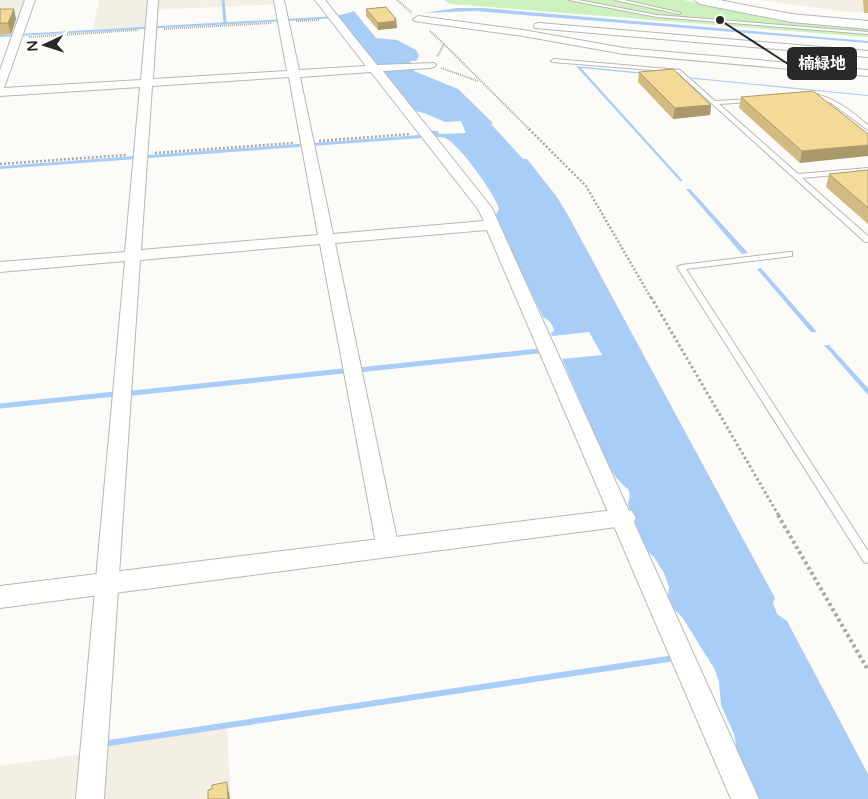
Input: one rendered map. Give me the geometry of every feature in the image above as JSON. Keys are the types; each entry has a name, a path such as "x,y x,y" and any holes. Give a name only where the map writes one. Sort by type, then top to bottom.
{"street":[{"path":"0,86 30,0"},
{"path":"90,799 153,0"},
{"path":"279,0 388,549"},
{"path":"320,0 378,68 427,135 485,208 745,799"},
{"path":"700,0 791,18 868,25"},
{"path":"724,0 794,13 868,20"},
{"path":"743,0 783,8 868,16"},
{"path":"418,19 579,29 868,54"},
{"path":"418,19 523,32 582,45 624,51 868,73"},
{"path":"0,92 426,65"},
{"path":"0,267 492,225"},
{"path":"0,597 622,518"}],"lane":[{"path":"571,0 657,16 868,32"},
{"path":"617,0 676,13 741,22"},
{"path":"554,61 678,71 868,240"},
{"path":"799,96 825,97 868,128"},
{"path":"714,103 761,99"},
{"path":"798,176 868,170"},
{"path":"789,254 681,267 868,559"}],"path":[{"path":"397,0 444,44 586,186 868,670"},
{"path":"18,36 334,18"},
{"path":"444,44 426,65 479,81"},
{"path":"0,164 141,156 427,135"}],"shaded area":[{"path":"0,0 28,0 15,34 0,35"},
{"path":"99,0 150,0 148,27 93,29"},
{"path":"157,0 276,0 277,4 157,10"},
{"path":"760,0 868,0 868,13 839,11"},
{"path":"227,727 231,799 102,799 106,747"},
{"path":"84,754 80,799 0,799 0,766"}],"green space":[{"path":"444,0 684,0 765,18 868,29 868,37 450,4"}],"water":[{"path":"457,8 483,8 868,41 868,43 475,11 423,13"},
{"path":"354,11 376,38 397,40 416,50 419,56 416,61 410,61 414,71 458,89 493,123 491,124 523,159 527,159 557,197 775,598 773,603 777,614 787,621 868,774 868,799 759,799 738,756 734,734 721,705 719,682 714,668 682,617 673,608 668,596 669,587 664,573 654,557 647,551 628,505 629,491 616,477 607,463 562,359 602,355 589,332 552,336 553,326 543,317 499,225 496,214 499,209 496,202 469,161 447,139 436,137 0,169 0,166 433,134 431,131 438,131 439,134 466,133 461,121 445,122 415,111 383,72 386,71 384,66 375,63 340,18 0,37 0,35 337,16"},
{"path":"576,66 868,96 581,68 683,181 680,181"},
{"path":"686,189 690,189 748,253 742,254"},
{"path":"761,268 817,332 811,332 757,269"},
{"path":"824,345 829,345 868,388 868,395"}],"building":[{"path":"386,7 396,21 378,23 366,9"},
{"path":"0,9 14,9 8,23 0,23"},
{"path":"673,69 711,105 675,108 639,72"},
{"path":"813,91 868,134 868,145 802,151 741,97"},
{"path":"868,170 868,208 829,174"},
{"path":"227,782 228,799 208,799 208,790 212,789 212,785"}],"waterway":[{"path":"223,0 225,23"},
{"path":"358,370 538,351"},
{"path":"133,393 343,371"},
{"path":"0,406 115,394"},
{"path":"109,743 675,658"}],"place":[{"name":"楠緑地","path":"720,20"}]}
